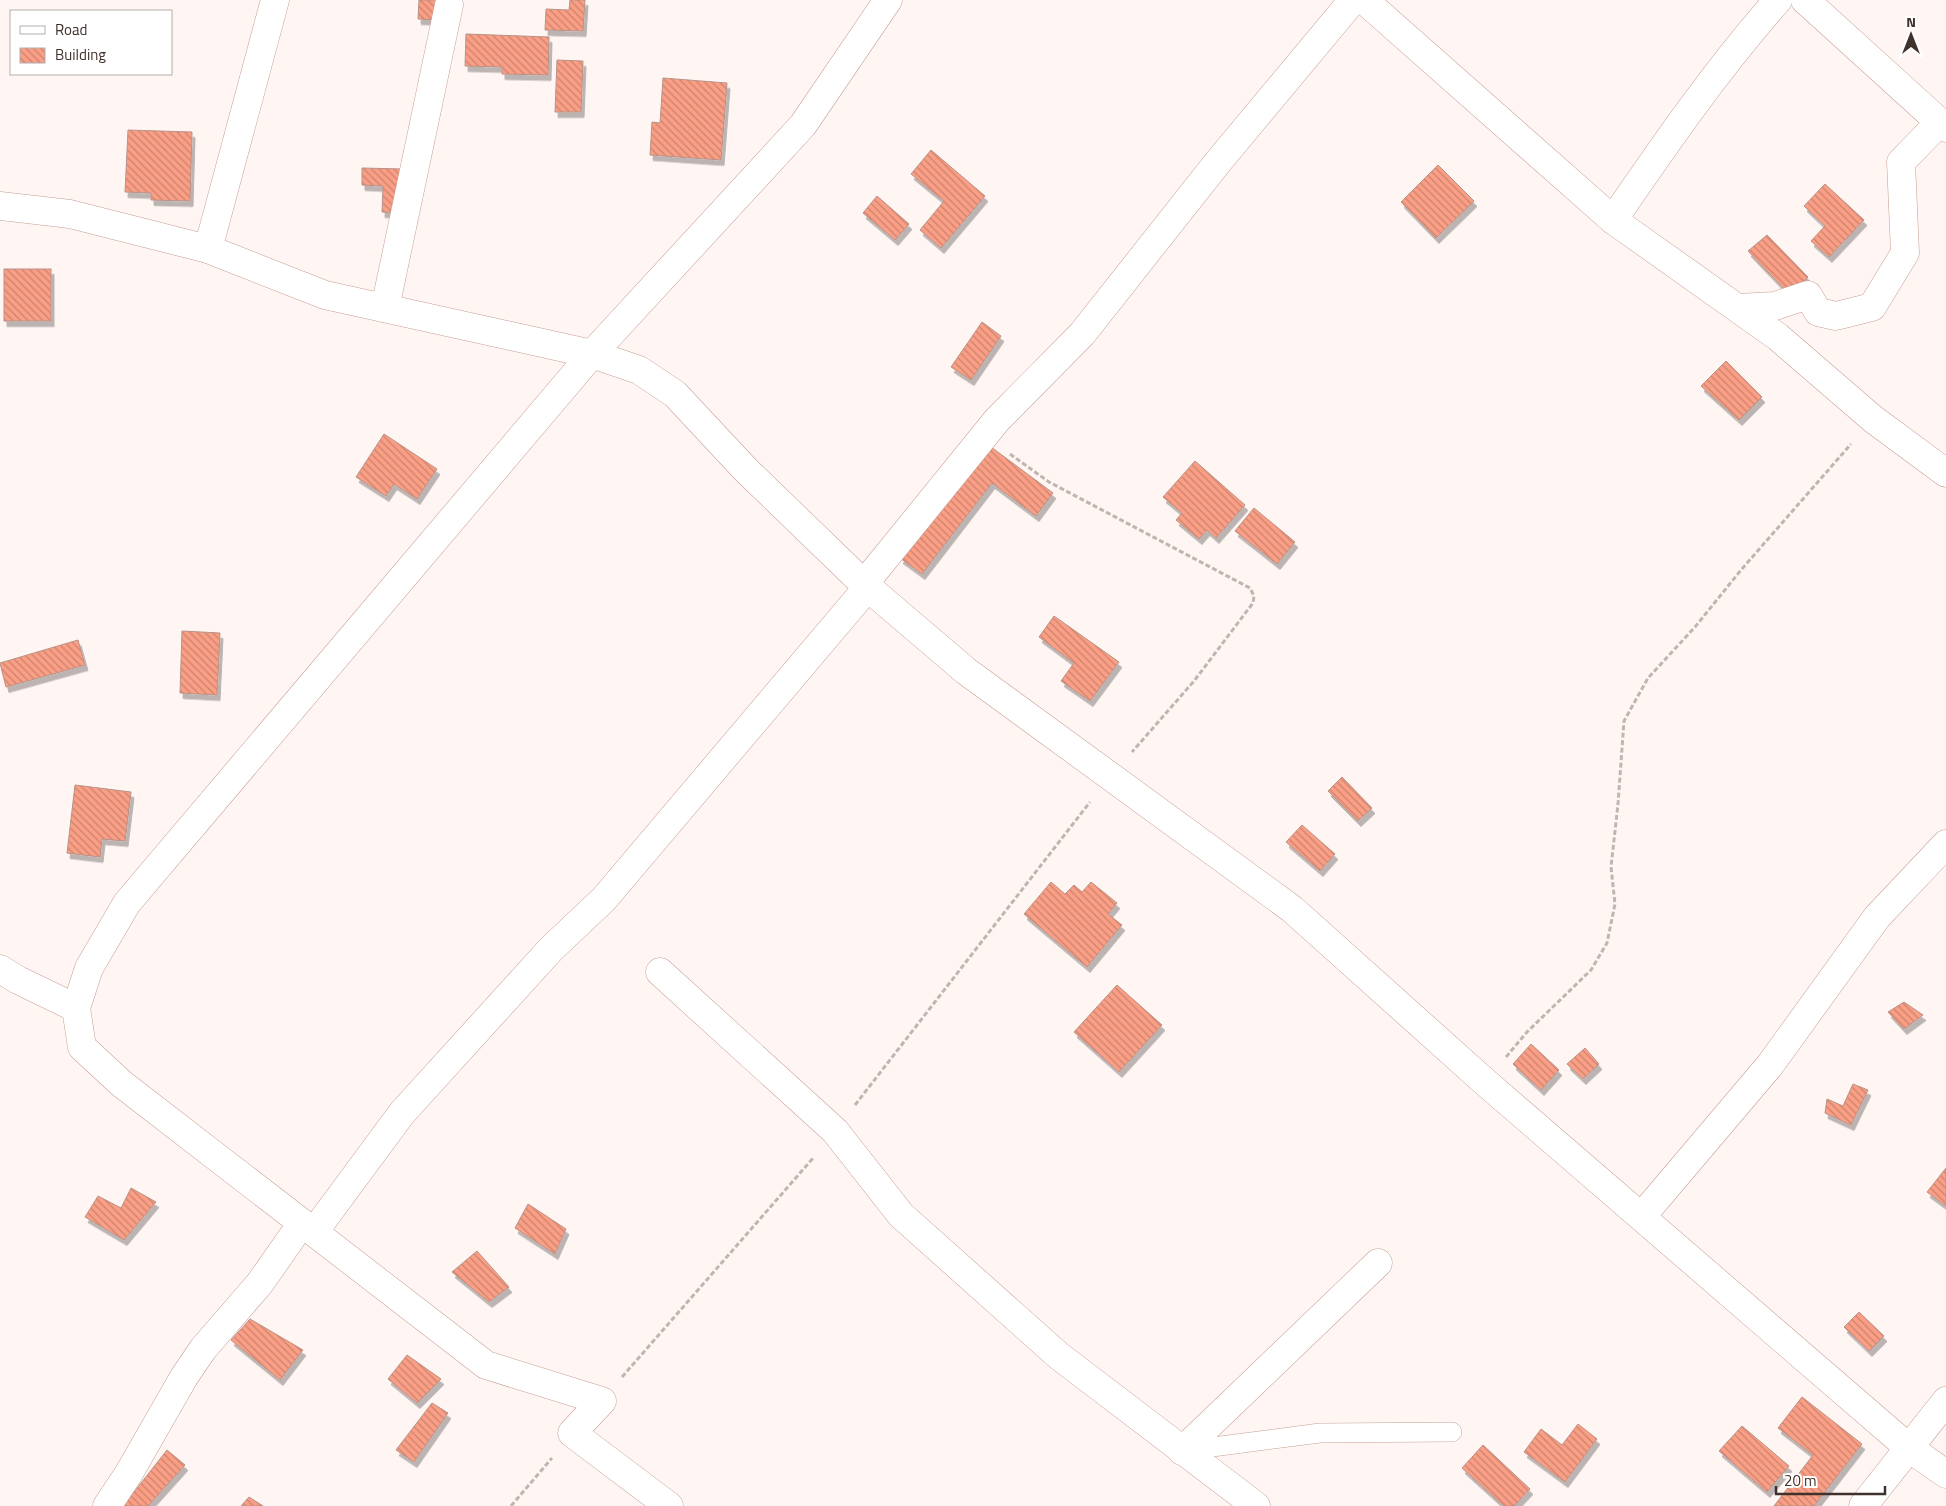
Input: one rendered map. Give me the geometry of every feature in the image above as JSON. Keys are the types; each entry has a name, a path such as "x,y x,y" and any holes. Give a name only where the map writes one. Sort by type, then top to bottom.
{"street":[{"path":"208,249 275,0"},
{"path":"669,1506 572,1433 602,1401 486,1365 122,1084 82,1047 76,1008 89,968 127,903 592,354 803,125 888,0"},
{"path":"107,1506 184,1377 203,1349 308,1227 402,1112 550,949 604,899 866,586 984,437 1023,391 1082,334 1218,162 1353,0"},
{"path":"1364,0 1613,220 1778,336 1873,419 1946,473"},
{"path":"1613,220 1677,127 1748,33 1778,0"},
{"path":"1738,308 1774,306 1808,295 1818,312 1836,316 1872,307 1905,253 1901,162 1943,125 1805,0"},
{"path":"385,308 449,6"},
{"path":"0,206 70,214 208,249 325,295 592,354 639,370 675,394 746,470 866,586 966,671 1292,909 1485,1082 1909,1448 1946,1474"},
{"path":"1642,1216 1770,1065 1878,917 1946,844"},
{"path":"0,968 18,980 76,1008"},
{"path":"660,972 835,1131 901,1215 1059,1356 1256,1506"},
{"path":"1182,1451 1378,1263"},
{"path":"1863,1506 1946,1401"}],"lane":[{"path":"1182,1451 1320,1433 1452,1432"}],"path":[{"path":"1485,1082 1527,1032 1591,970 1607,942 1615,904 1611,866 1624,721 1648,678 1695,627 1741,570 1873,419"},
{"path":"984,437 1049,482 1250,588 1254,596 1253,603 1194,681 1110,777"}],"building":[{"path":"419,0 443,0 442,20 418,19"},
{"path":"570,0 585,0 583,31 545,30 546,9 569,10"},
{"path":"466,34 549,37 548,75 502,74 502,67 465,66"},
{"path":"557,60 583,61 581,112 555,112"},
{"path":"663,78 727,83 721,160 650,155 652,122 660,123"},
{"path":"128,130 192,132 190,201 151,200 151,193 125,192"},
{"path":"931,150 985,196 941,248 920,230 944,201 911,174"},
{"path":"1438,165 1474,201 1436,238 1401,202"},
{"path":"362,168 403,169 402,213 382,212 383,186 362,185"},
{"path":"1825,184 1864,220 1829,257 1811,241 1825,226 1804,206"},
{"path":"877,196 909,224 895,240 863,213"},
{"path":"1767,235 1808,277 1790,295 1748,251"},
{"path":"4,269 51,269 51,321 4,321"},
{"path":"982,322 1001,336 971,380 951,367"},
{"path":"1726,361 1762,397 1739,420 1701,386"},
{"path":"384,434 437,469 417,499 394,484 386,496 356,477"},
{"path":"987,444 1053,493 1036,516 992,483 922,574 900,558"},
{"path":"1195,461 1245,505 1216,538 1207,530 1199,539 1176,520 1182,513 1163,497"},
{"path":"1254,508 1295,542 1277,564 1235,531"},
{"path":"1054,616 1119,662 1090,701 1061,681 1074,663 1039,637"},
{"path":"182,631 220,633 217,695 180,693"},
{"path":"78,640 85,665 6,687 0,663"},
{"path":"1342,777 1372,808 1358,821 1328,791"},
{"path":"75,785 131,792 125,841 102,839 100,857 67,853"},
{"path":"1302,825 1335,854 1320,871 1286,842"},
{"path":"1051,882 1065,894 1074,885 1082,892 1091,882 1117,903 1108,914 1122,925 1087,967 1024,914"},
{"path":"1117,985 1162,1025 1119,1072 1074,1032"},
{"path":"1904,1002 1923,1015 1904,1029 1888,1012"},
{"path":"1531,1044 1559,1070 1541,1090 1513,1064"},
{"path":"1585,1048 1599,1064 1583,1079 1567,1064"},
{"path":"1853,1084 1868,1090 1851,1125 1825,1113 1827,1099 1843,1106"},
{"path":"1946,1168 1946,1206 1927,1192"},
{"path":"131,1188 156,1202 124,1240 85,1217 98,1196 121,1208"},
{"path":"528,1204 566,1229 555,1254 515,1228"},
{"path":"477,1251 509,1287 489,1302 452,1272"},
{"path":"1859,1312 1884,1336 1869,1351 1844,1327"},
{"path":"250,1319 303,1350 280,1380 231,1340"},
{"path":"407,1355 441,1379 417,1403 388,1379"},
{"path":"1802,1397 1862,1444 1814,1506 1774,1506 1813,1455 1778,1428"},
{"path":"432,1403 448,1413 414,1462 396,1450"},
{"path":"1578,1424 1597,1439 1565,1482 1524,1452 1541,1429 1562,1445"},
{"path":"1742,1426 1789,1466 1767,1492 1719,1451"},
{"path":"1483,1445 1530,1489 1514,1506 1504,1506 1462,1468"},
{"path":"167,1450 185,1465 148,1506 123,1506"},
{"path":"249,1497 263,1506 241,1506"}]}
